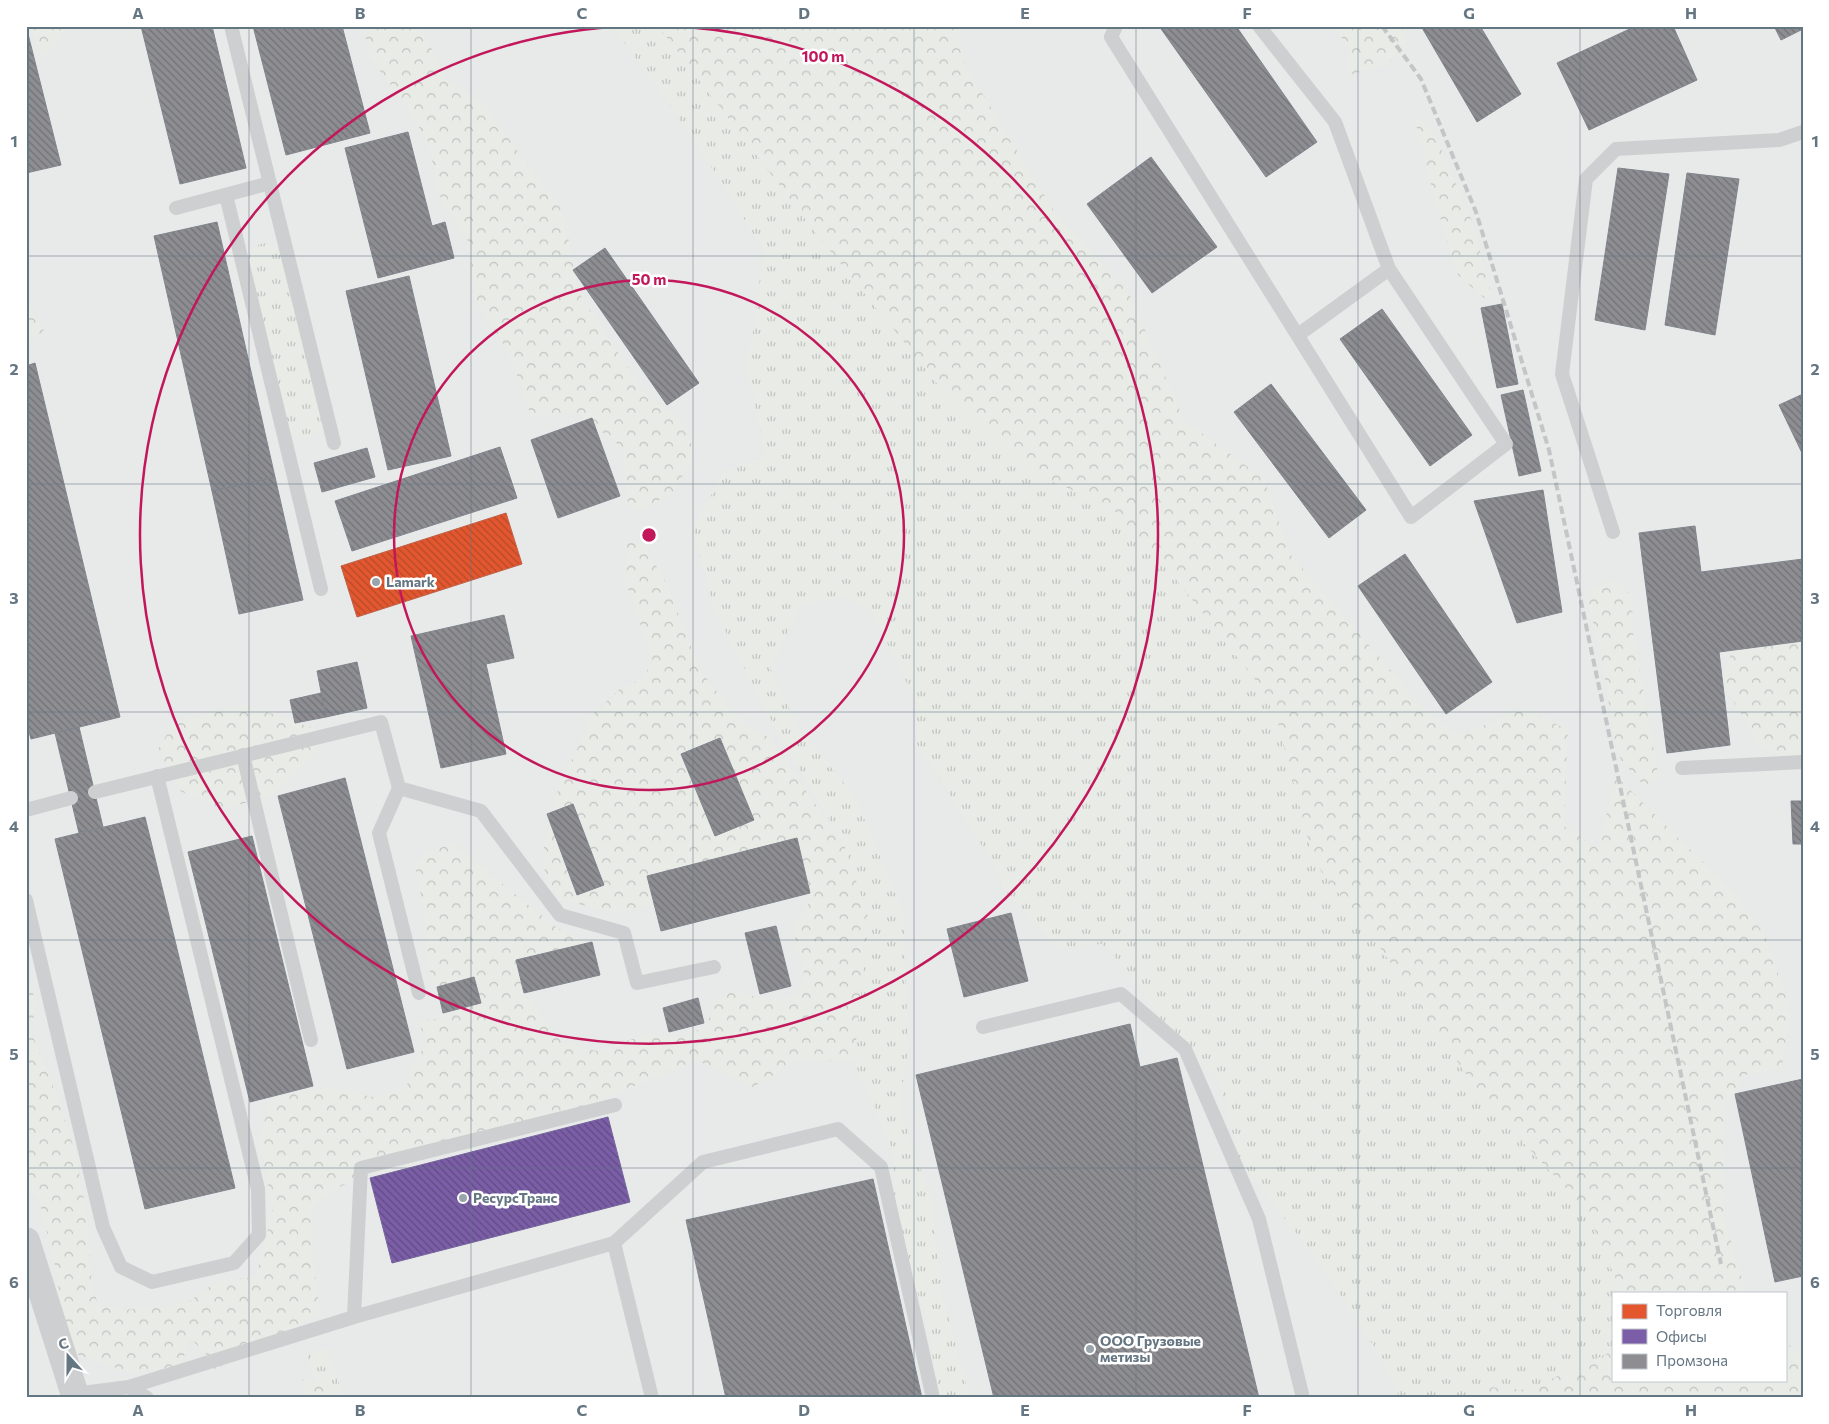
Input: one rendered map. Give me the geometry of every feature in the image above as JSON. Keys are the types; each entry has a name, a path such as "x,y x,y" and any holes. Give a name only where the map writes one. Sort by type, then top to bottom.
{"street":[{"path":"26,1241 75,1396"}],"lane":[{"path":"230,26 334,443"},
{"path":"1116,26 1110,37 1411,517 1506,444 1389,269 1335,122 1259,26"},
{"path":"1613,532 1562,374 1586,179 1616,149 1779,140 1803,132"},
{"path":"176,208 270,183"},
{"path":"226,195 321,589"},
{"path":"1298,336 1389,269"},
{"path":"95,792 381,722 399,788 379,833 419,993"},
{"path":"243,756 311,1040"},
{"path":"1682,768 1803,762"},
{"path":"26,900 103,1227 121,1266 152,1282 234,1263 259,1235 258,1189 158,776"},
{"path":"399,788 481,811 560,915 624,933 636,983 714,967"},
{"path":"26,810 71,798"},
{"path":"983,1027 1121,994 1185,1049 1260,1219 1303,1398"},
{"path":"354,1318 361,1168 615,1105"},
{"path":"75,1396 129,1387 354,1318 614,1243 703,1162 838,1129 881,1167 933,1398"},
{"path":"614,1243 652,1398"},
{"path":"129,1387 147,1398"}],"shaded area":[{"path":"26,26 1803,26 1803,1398 26,1398"}],"green space":[{"path":"29,26 65,26 63,34 43,58"},
{"path":"363,26 421,26 445,78 487,107 530,169 559,204 568,237 579,293 643,391 682,422 695,454 672,494 636,511 626,499 623,448 577,413 531,416 510,355 474,297 470,244 438,193 429,143 401,98 370,58"},
{"path":"612,26 658,26 823,242 949,398 1033,474 1109,505 1168,569 1264,691 1279,726 1314,862 1373,937 1482,1098 1586,1210 1622,1292 1612,1292 1612,1352 1608,1355 1527,1390 1476,1386 1472,1398 1400,1398 1382,1359 1325,1271 1239,1159 1219,1079 1173,1039 1132,975 1102,944 1059,948 1007,893 986,852 917,744 917,704 872,612 844,597 802,605 770,668 797,725 855,797 904,914 908,1050 899,1107 931,1198 943,1298 970,1398 940,1398 925,1314 894,1228 894,1153 854,1061 869,919 844,845 780,737 715,611 693,530 723,473 766,456 747,367 756,313 763,250 725,187 667,101"},
{"path":"658,26 957,26 965,65 1054,211 1129,293 1184,420 1264,479 1290,554 1426,711 1454,734 1467,733 1523,708 1568,730 1564,826 1598,849 1616,776 1735,894 1765,935 1790,1009 1782,1068 1744,1075 1724,1109 1723,1214 1746,1292 1622,1292 1586,1210 1482,1098 1373,937 1314,862 1279,726 1264,691 1168,569 1109,505 1033,474 949,398 823,242"},
{"path":"1334,26 1401,26 1407,41 1388,64 1346,76 1350,50"},
{"path":"1414,116 1433,130 1472,221 1491,292 1484,298 1458,275 1437,208"},
{"path":"263,243 275,247 284,261 322,415 322,429 308,439 292,435 285,423 246,260 253,248"},
{"path":"26,300 44,331 26,343"},
{"path":"627,540 644,546 666,582 700,670 741,723 768,737 844,845 869,919 854,1061 799,1060 753,1087 696,1060 575,1111 404,1153 327,1194 312,1207 314,1269 320,1313 265,1346 213,1370 208,1356 192,1340 179,1366 131,1373 76,1354 61,1339 58,1278 39,1199 26,1191 26,967 36,1005 31,1032 59,1101 76,1155 87,1217 92,1286 98,1304 123,1310 164,1307 190,1301 217,1281 256,1277 273,1209 259,1139 271,1101 277,1096 332,1087 372,1097 407,1088 409,1072 427,1042 418,1021 443,1018 443,1013 481,1003 474,977 437,987 431,981 423,906 415,865 430,851 453,844 557,928 590,942 516,960 524,993 561,1041 596,1051 648,1034 680,1038 707,1026 713,1005 733,989 765,999 797,996 804,972 795,943 796,921 813,898 744,871 691,895 619,913 560,900 546,878 542,855 558,790 594,713 620,689 642,679 653,661 624,577"},
{"path":"1605,581 1622,584 1632,599 1633,633 1659,779 1644,786 1621,760 1615,744 1601,653 1588,602 1592,591"},
{"path":"1803,587 1803,760 1762,750 1721,680 1741,628"},
{"path":"244,704 318,730 317,753 271,796 222,809 180,791 158,749 174,723"},
{"path":"1786,1340 1800,1357 1803,1357 1803,1398 1472,1398 1476,1386 1527,1390 1612,1351 1612,1382 1786,1382"},
{"path":"327,1348 344,1398 321,1398 307,1355"},
{"path":"302,1379 323,1386 328,1398 305,1398"}],"building: Торговля":[{"path":"506,513 522,564 357,617 341,566"}],"building: Офисы":[{"path":"608,1117 630,1202 392,1263 370,1178"}],"building: Промзона":[{"path":"26,26 61,165 26,173"},
{"path":"141,26 212,26 246,168 180,184"},
{"path":"253,26 342,26 370,133 286,155"},
{"path":"1159,26 1236,26 1317,142 1266,177"},
{"path":"1421,26 1480,26 1521,94 1477,122"},
{"path":"1636,26 1673,26 1697,80 1589,130 1557,63"},
{"path":"1774,26 1803,26 1803,29 1781,40"},
{"path":"408,132 432,226 445,222 454,258 378,278 345,148"},
{"path":"1151,157 1217,247 1152,293 1087,204"},
{"path":"1618,168 1669,174 1645,330 1595,320"},
{"path":"1687,173 1739,179 1715,335 1665,325"},
{"path":"217,222 275,477 212,491 154,236"},
{"path":"605,248 699,383 667,405 573,270"},
{"path":"409,276 451,456 388,470 346,291"},
{"path":"1502,304 1518,384 1497,388 1481,308"},
{"path":"1382,309 1472,435 1430,466 1340,339"},
{"path":"35,363 120,717 31,739 26,721 26,366"},
{"path":"1271,384 1366,510 1329,538 1234,412"},
{"path":"1523,390 1541,471 1519,476 1501,395"},
{"path":"1803,394 1803,455 1779,405"},
{"path":"592,418 620,496 558,518 531,440"},
{"path":"500,447 517,498 352,551 335,501"},
{"path":"367,448 375,477 322,492 314,463"},
{"path":"275,477 303,600 239,614 212,491"},
{"path":"1543,490 1562,612 1517,623 1474,501"},
{"path":"1695,526 1701,572 1803,559 1803,641 1719,652 1730,745 1667,753 1639,533"},
{"path":"1405,554 1492,682 1446,714 1358,586"},
{"path":"504,615 514,658 486,664 506,754 441,768 411,636"},
{"path":"357,662 367,708 326,717 317,671"},
{"path":"321,693 326,717 295,723 290,700"},
{"path":"79,727 103,827 79,833 55,733"},
{"path":"720,738 754,820 715,836 681,754"},
{"path":"345,778 414,1052 347,1069 278,796"},
{"path":"1791,801 1803,801 1803,844 1793,844"},
{"path":"573,804 604,885 577,895 547,814"},
{"path":"145,817 235,1188 145,1209 55,839"},
{"path":"252,836 313,1086 250,1102 188,852"},
{"path":"797,838 810,893 661,931 647,876"},
{"path":"1011,913 1028,981 964,997 947,929"},
{"path":"776,926 791,986 760,994 745,933"},
{"path":"592,942 600,975 524,993 516,960"},
{"path":"474,977 481,1003 443,1013 437,987"},
{"path":"698,998 704,1023 669,1032 663,1008"},
{"path":"1130,1024 1140,1067 1177,1058 1259,1398 994,1398 916,1075"},
{"path":"1803,1079 1803,1276 1775,1282 1735,1094"},
{"path":"873,1179 922,1398 726,1398 686,1220"}],"railway":[{"path":"1382,26 1421,79 1476,212 1549,450 1721,1264"}],"place":[{"name":"Lamark","path":"376,582"},
{"name":"РесурсТранс","path":"463,1198"},
{"name":"ООО Грузовые метизы","path":"1090,1349"}]}
